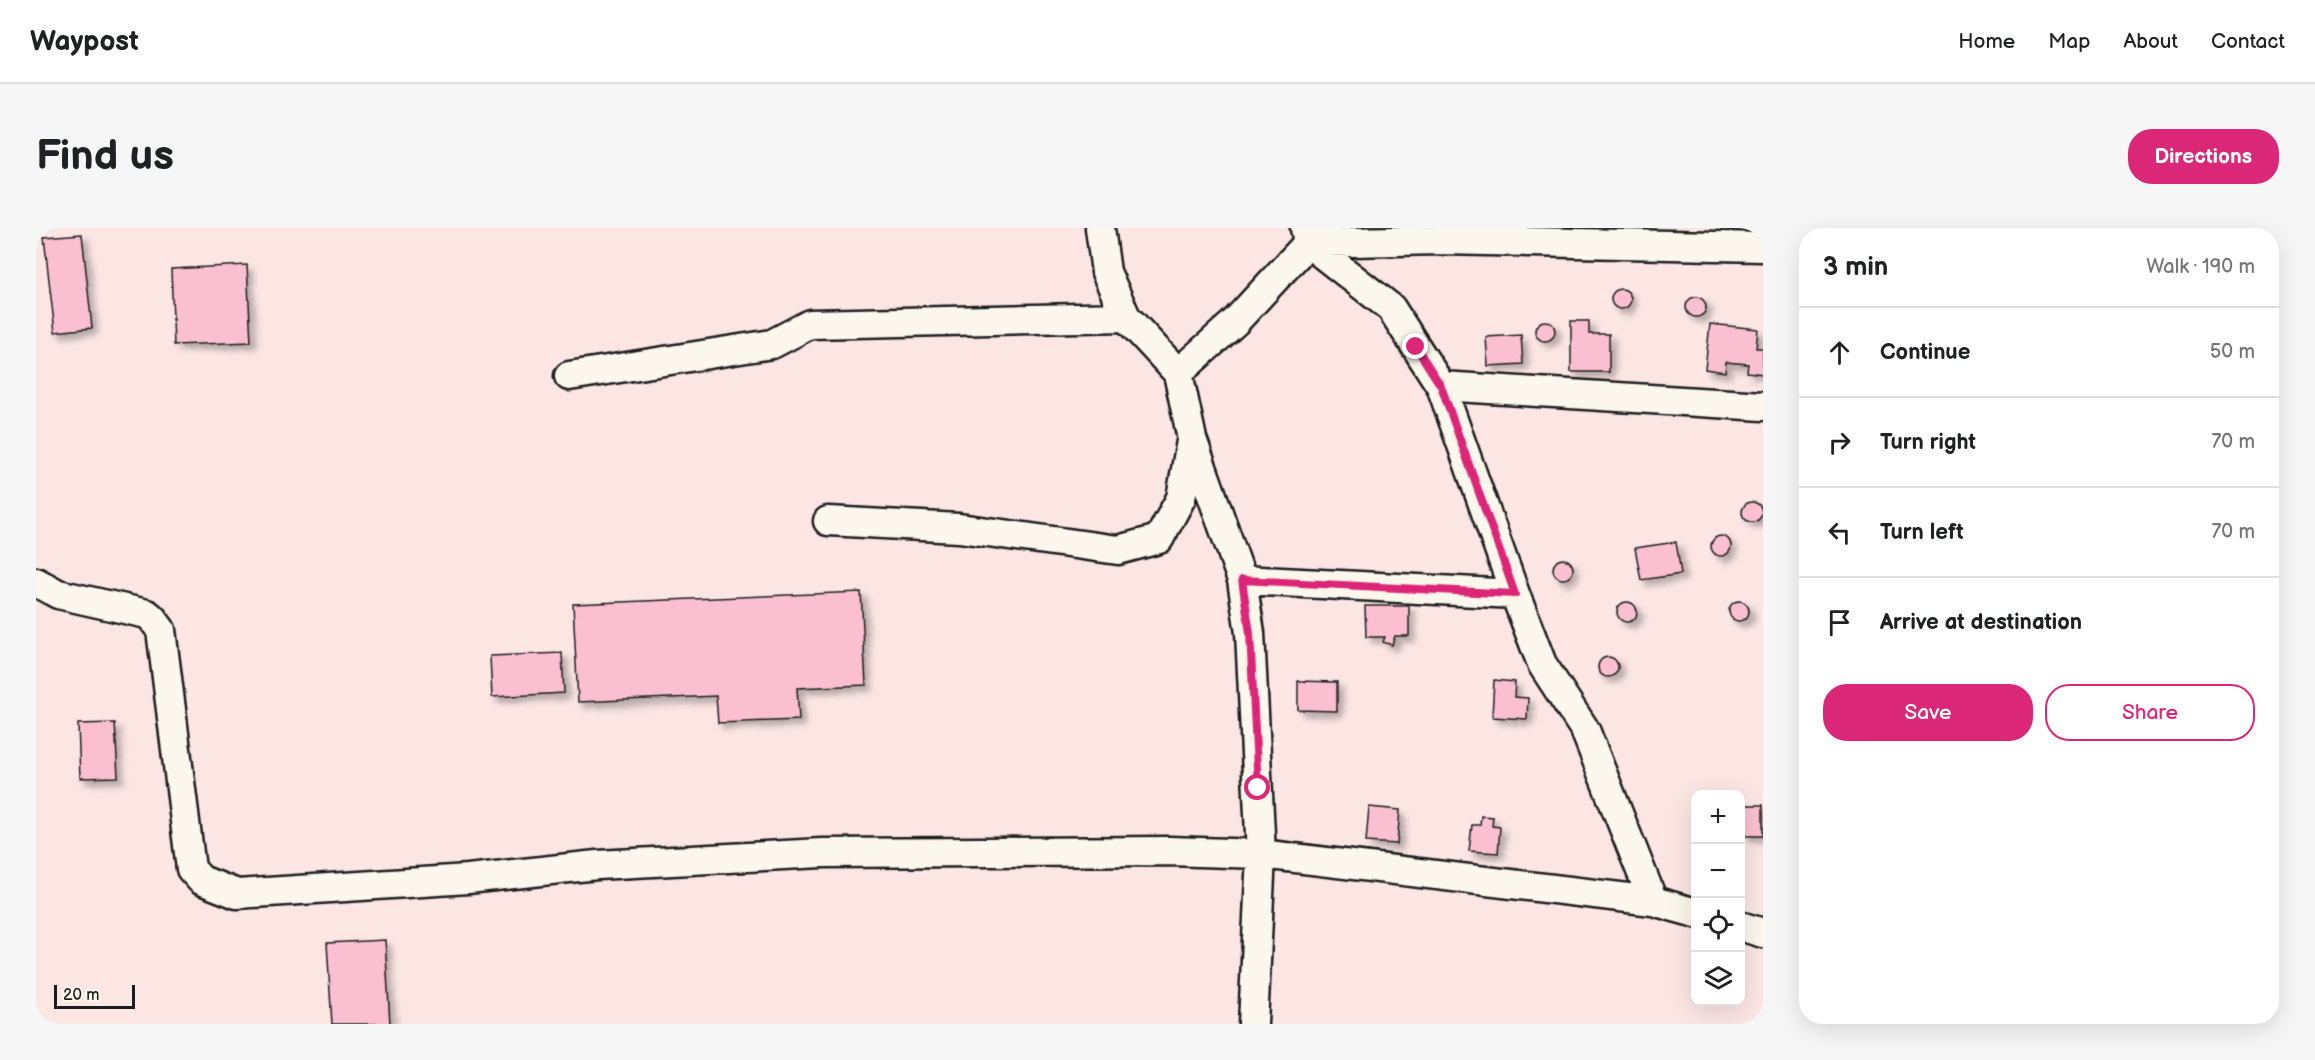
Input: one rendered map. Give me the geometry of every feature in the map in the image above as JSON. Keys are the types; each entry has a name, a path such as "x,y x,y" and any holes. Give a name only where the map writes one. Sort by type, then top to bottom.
{"street":[{"path":"1100,228 1106,272 1126,317 1178,373 1191,439 1242,580 1250,633 1261,854 1253,1024"},
{"path":"1178,373 1235,322 1306,236"},
{"path":"1306,236 1763,247"},
{"path":"1306,236 1391,308 1441,386 1542,664 1585,730 1653,901"},
{"path":"569,376 772,344 810,324 1126,317"},
{"path":"1441,386 1763,406"},
{"path":"828,521 959,528 1118,550 1159,539 1181,498 1191,439"},
{"path":"1242,580 1515,594"},
{"path":"36,582 58,594 147,614 161,630 191,869 201,880 237,894 468,879 597,865 822,853 1100,850 1261,854 1653,901 1691,912"},
{"path":"1745,928 1763,933"}],"building":[{"path":"82,234 92,328 55,332 44,237"},
{"path":"247,265 251,342 174,345 171,269"},
{"path":"1621,289 1628,292 1631,299 1628,306 1621,309 1614,306 1611,299 1614,292"},
{"path":"1696,297 1703,300 1706,307 1703,314 1696,317 1689,314 1686,307 1689,300"},
{"path":"1545,321 1552,324 1555,331 1552,338 1545,341 1538,338 1535,331 1538,324"},
{"path":"1571,321 1589,321 1589,334 1609,334 1609,372 1571,372"},
{"path":"1710,324 1758,329 1756,348 1763,348 1763,374 1747,372 1748,364 1726,362 1725,372 1705,369"},
{"path":"1521,335 1523,364 1488,366 1486,337"},
{"path":"1752,502 1759,505 1762,512 1759,519 1752,522 1745,519 1742,512 1745,505"},
{"path":"1721,536 1728,539 1731,546 1728,553 1721,556 1714,553 1711,546 1714,539"},
{"path":"1676,542 1681,574 1641,580 1635,548"},
{"path":"1563,559 1570,562 1573,569 1570,576 1563,579 1556,576 1553,569 1556,562"},
{"path":"861,592 866,685 797,688 799,720 718,723 716,696 578,702 573,604"},
{"path":"1739,601 1746,604 1749,611 1746,618 1739,621 1732,618 1729,611 1732,604"},
{"path":"1627,602 1634,605 1637,612 1634,619 1627,622 1620,619 1617,612 1620,605"},
{"path":"1365,606 1409,606 1409,636 1395,636 1392,645 1383,642 1385,637 1366,637"},
{"path":"562,653 564,693 492,697 490,656"},
{"path":"1608,657 1615,660 1618,667 1615,674 1608,677 1601,674 1598,667 1601,660"},
{"path":"1494,680 1515,682 1514,697 1528,698 1527,719 1492,717"},
{"path":"1298,681 1337,682 1337,711 1298,710"},
{"path":"115,723 118,777 80,778 78,724"},
{"path":"1745,805 1763,805 1763,836 1745,836"},
{"path":"1369,807 1400,810 1397,844 1366,842"},
{"path":"1481,816 1493,817 1492,826 1500,827 1498,853 1469,851 1472,825 1480,825"},
{"path":"385,940 390,1024 332,1024 327,943"}],"route":[{"path":"1258,788 1250,633 1242,580 1515,594 1441,386 1416,347"}]}
